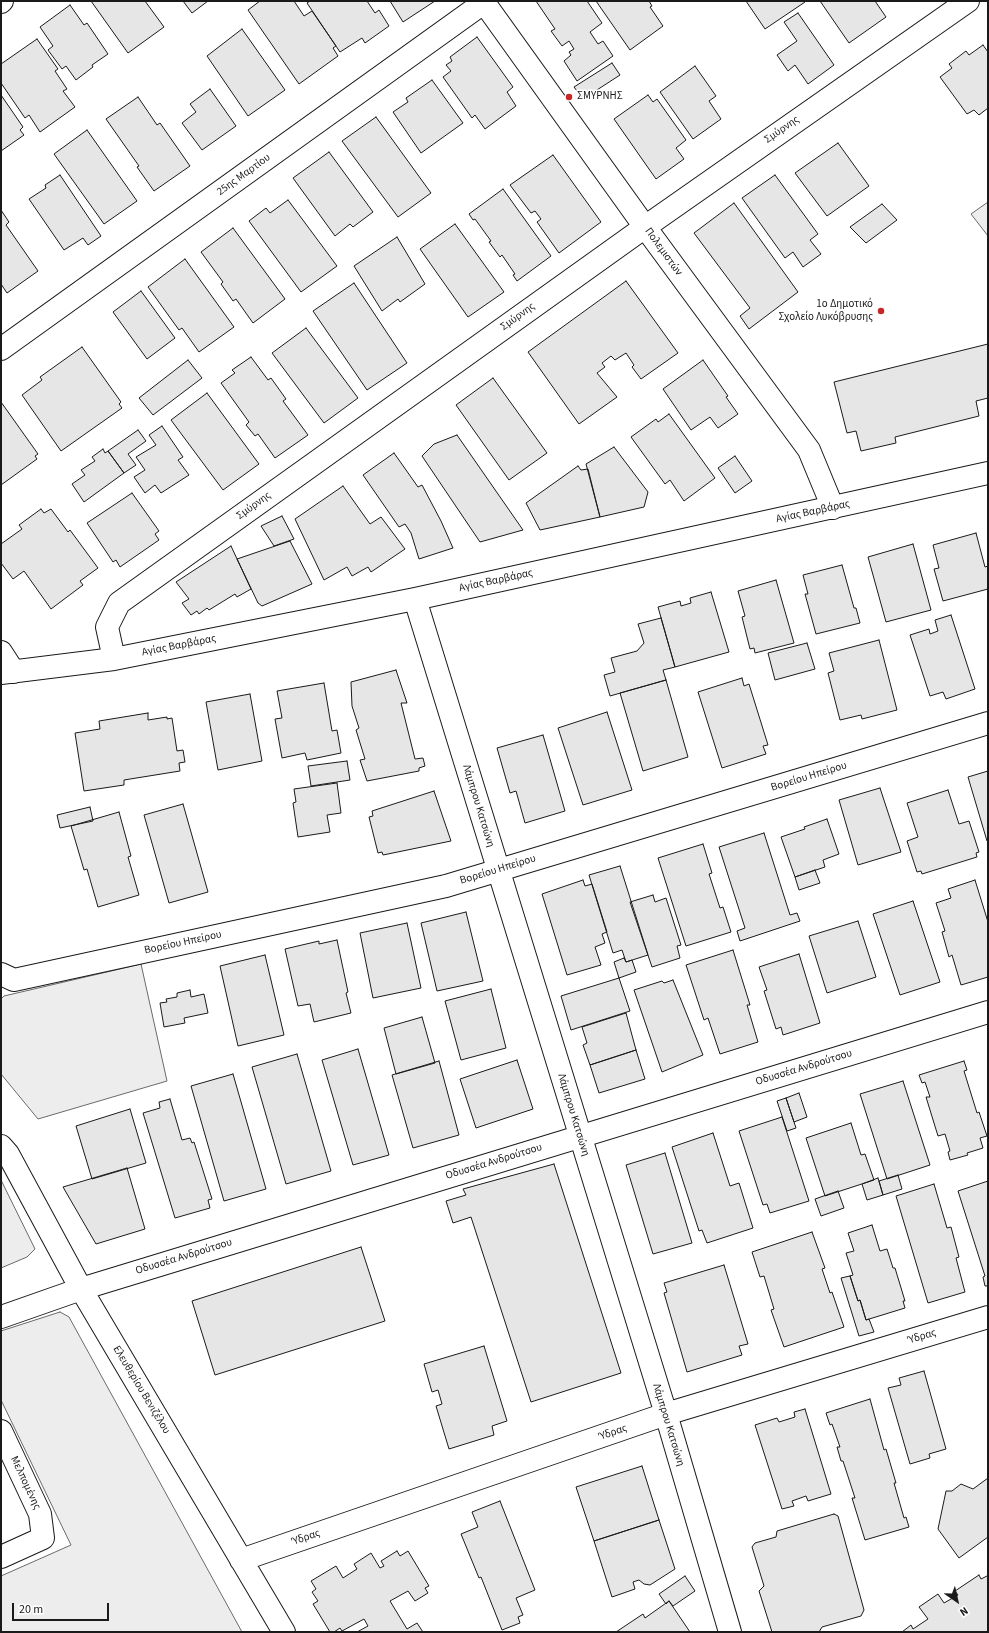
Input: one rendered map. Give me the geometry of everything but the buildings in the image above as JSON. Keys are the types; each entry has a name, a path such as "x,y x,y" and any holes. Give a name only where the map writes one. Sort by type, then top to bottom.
{"street":[{"name":"Σμύρνης","path":"114,659 107,627 119,603 644,227 968,1"},
{"name":"Πολεμιστών","path":"484,2 644,227 809,450 834,508"},
{"name":"25ης Μαρτίου","path":"1,348 484,2"},
{"name":"Αγίας Βαρβάρας","path":"8,672 114,659 415,599 988,473"},
{"name":"Λάμπρου Κατσώνη","path":"415,599 497,871 666,1414 730,1632"},
{"path":"1,652 8,672"},
{"name":"Βορείου Ηπείρου","path":"1,974 14,980 446,886 988,723"},
{"name":"Οδυσσέα Ανδρούτσου","path":"1,1317 81,1289 988,1012"},
{"name":"Ελευθερίου Βενιζέλου","path":"1,1146 8,1154 81,1289 284,1632"},
{"name":"Ύδρας","path":"241,1560 666,1414 988,1317"},
{"name":"Μελπομένης","path":"1,1431 40,1514 43,1538 1,1557"}],"shaded area":[{"path":"988,202 988,236 971,214"},
{"path":"141,964 167,1081 38,1119 1,1074 1,999 4,996"},
{"path":"1,1180 35,1249 27,1257 1,1268"},
{"path":"60,1312 69,1317 242,1632 1,1632 1,1576 71,1545 1,1400 1,1331"}],"place":[{"name":"ΣΜΥΡΝΗΣ","path":"569,97"},
{"name":"1ο Δημοτικό Σχολείο Λυκόβρυσης","path":"881,311"}]}
